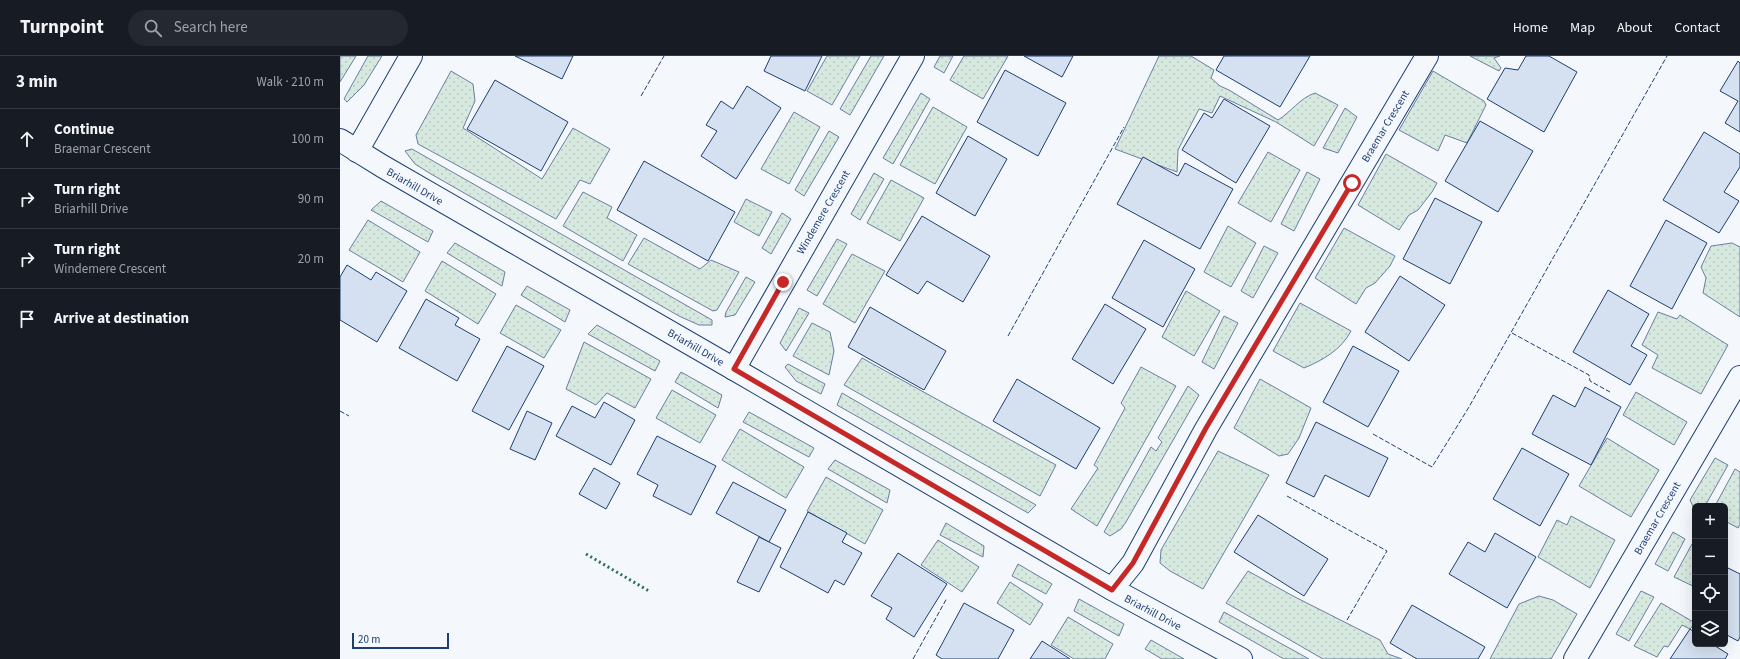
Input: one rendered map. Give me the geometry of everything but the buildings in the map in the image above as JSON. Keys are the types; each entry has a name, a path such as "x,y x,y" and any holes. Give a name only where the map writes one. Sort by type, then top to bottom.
{"street":[{"path":"349,145 411,56"},
{"name":"Windemere Crescent","path":"734,369 913,56"},
{"name":"Braemar Crescent","path":"1112,590 1133,563 1206,428 1427,56"},
{"name":"Briarhill Drive","path":"349,145 442,201 734,369 1112,590 1241,659"},
{"name":"Braemar Crescent","path":"1575,659 1740,377"}],"shaded area":[{"path":"340,56 356,56 340,82"},
{"path":"368,56 382,56 364,85 347,102 344,99"},
{"path":"827,56 860,56 832,105 807,91"},
{"path":"871,56 884,56 850,115 840,109"},
{"path":"940,56 953,56 944,73 934,67"},
{"path":"964,56 1008,56 983,99 950,80"},
{"path":"1159,56 1191,56 1214,70 1211,78 1220,86 1278,120 1305,98 1315,93 1338,105 1314,146 1276,122 1220,96 1212,113 1199,109 1178,150 1177,172 1115,149"},
{"path":"1470,56 1500,56 1494,58 1501,68 1499,71"},
{"path":"451,71 473,84 475,101 463,128 542,179 573,128 610,149 590,184 580,180 556,219 418,144 416,135"},
{"path":"1433,71 1484,101 1486,105 1467,143 1445,135 1438,151 1399,130"},
{"path":"921,93 930,99 893,164 883,158"},
{"path":"933,107 967,127 935,184 900,165"},
{"path":"1345,108 1357,117 1338,153 1323,148"},
{"path":"794,112 820,127 789,184 761,169"},
{"path":"829,131 839,137 804,196 795,190"},
{"path":"412,149 712,320 712,325 699,325 679,316 431,174 415,164 405,151"},
{"path":"1268,152 1300,170 1271,222 1238,203"},
{"path":"1386,154 1437,183 1418,210 1409,215 1399,230 1358,205"},
{"path":"1307,172 1320,179 1294,231 1281,224"},
{"path":"874,173 884,179 860,220 851,214"},
{"path":"891,180 924,198 900,241 867,223"},
{"path":"583,192 612,207 607,218 637,235 623,261 563,226"},
{"path":"746,199 772,212 759,236 734,222"},
{"path":"381,201 433,231 428,242 371,210"},
{"path":"782,213 791,219 771,254 762,248"},
{"path":"368,220 420,252 403,282 349,250"},
{"path":"1228,226 1256,243 1231,287 1204,272"},
{"path":"1344,228 1395,256 1390,266 1375,283 1366,288 1356,304 1315,278"},
{"path":"644,238 700,269 711,260 739,272 717,310 713,311 628,264"},
{"path":"837,239 847,244 817,296 807,290"},
{"path":"455,243 505,272 502,286 447,253"},
{"path":"1732,243 1740,247 1740,317 1703,293 1706,278 1701,267 1711,246"},
{"path":"1264,246 1278,253 1253,298 1241,291"},
{"path":"852,254 885,271 855,323 823,304"},
{"path":"442,261 496,294 478,324 425,291"},
{"path":"746,277 755,282 735,315 725,317 726,312"},
{"path":"527,286 570,310 565,322 521,295"},
{"path":"1186,291 1220,311 1194,356 1162,337"},
{"path":"1300,303 1351,331 1342,344 1331,354 1304,368 1273,351"},
{"path":"516,305 561,330 544,358 500,333"},
{"path":"799,308 809,313 786,351 780,343"},
{"path":"1658,312 1677,319 1680,315 1728,345 1701,394 1652,368 1658,355 1642,345"},
{"path":"1224,316 1238,323 1214,369 1202,362"},
{"path":"812,323 830,332 834,351 829,375 793,356"},
{"path":"597,325 660,361 655,371 588,334"},
{"path":"584,342 651,379 635,408 607,393 596,405 566,389"},
{"path":"862,358 1056,465 1040,496 844,385"},
{"path":"788,364 825,384 821,394 796,381 785,367"},
{"path":"1141,367 1176,386 1097,526 1071,509 1098,468 1094,465 1125,408 1121,403"},
{"path":"681,372 722,395 718,408 675,382"},
{"path":"1260,379 1311,408 1299,438 1288,454 1279,456 1234,428"},
{"path":"1188,386 1199,395 1126,522 1121,529 1110,536 1104,532 1151,447 1156,451 1162,442 1158,438"},
{"path":"672,390 716,415 700,443 656,418"},
{"path":"1636,392 1687,422 1674,445 1623,415"},
{"path":"842,393 1036,505 1028,513 837,405"},
{"path":"749,412 814,448 809,457 743,422"},
{"path":"740,429 804,467 786,498 722,460"},
{"path":"1607,438 1659,470 1631,517 1579,486"},
{"path":"1218,451 1269,475 1203,589 1170,571 1160,563 1161,550"},
{"path":"1715,458 1728,465 1707,503 1692,503 1692,504 1690,500"},
{"path":"835,460 890,490 887,503 828,469"},
{"path":"1735,469 1740,472 1740,525 1738,528 1728,523 1728,503 1717,503"},
{"path":"826,477 883,510 865,544 807,511"},
{"path":"1571,516 1615,540 1590,588 1538,557 1557,520 1567,525"},
{"path":"946,523 984,546 983,557 940,535"},
{"path":"1673,532 1685,539 1668,571 1655,564"},
{"path":"938,540 979,567 962,592 921,565"},
{"path":"1692,544 1692,586 1674,577"},
{"path":"1018,564 1052,584 1046,594 1012,576"},
{"path":"1248,571 1293,596 1380,640 1388,654 1402,659 1323,659 1226,603"},
{"path":"1010,582 1043,604 1030,625 997,603"},
{"path":"1641,591 1654,597 1629,641 1616,634"},
{"path":"1539,596 1553,600 1577,614 1551,659 1490,659 1519,604"},
{"path":"1079,599 1124,624 1119,636 1074,611"},
{"path":"1661,603 1692,621 1692,627 1690,629 1682,625 1668,647 1664,646 1657,657 1634,646"},
{"path":"1224,612 1309,659 1284,659 1219,622"},
{"path":"1068,617 1113,644 1105,659 1074,659 1051,645"},
{"path":"1151,640 1184,659 1162,659 1145,649"}],"hedge":[{"path":"586,554 649,591"}],"fence":[{"path":"641,96 664,56"},
{"path":"1373,434 1432,467 1469,407 1667,56"},
{"path":"1008,336 1124,127"},
{"path":"1512,333 1589,375 1590,381 1610,392"},
{"path":"340,411 349,416"},
{"path":"1287,496 1387,551 1347,620"},
{"path":"913,659 947,598"}],"route":[{"path":"783,282 734,369 1112,590 1133,563 1206,428 1352,183"}]}
